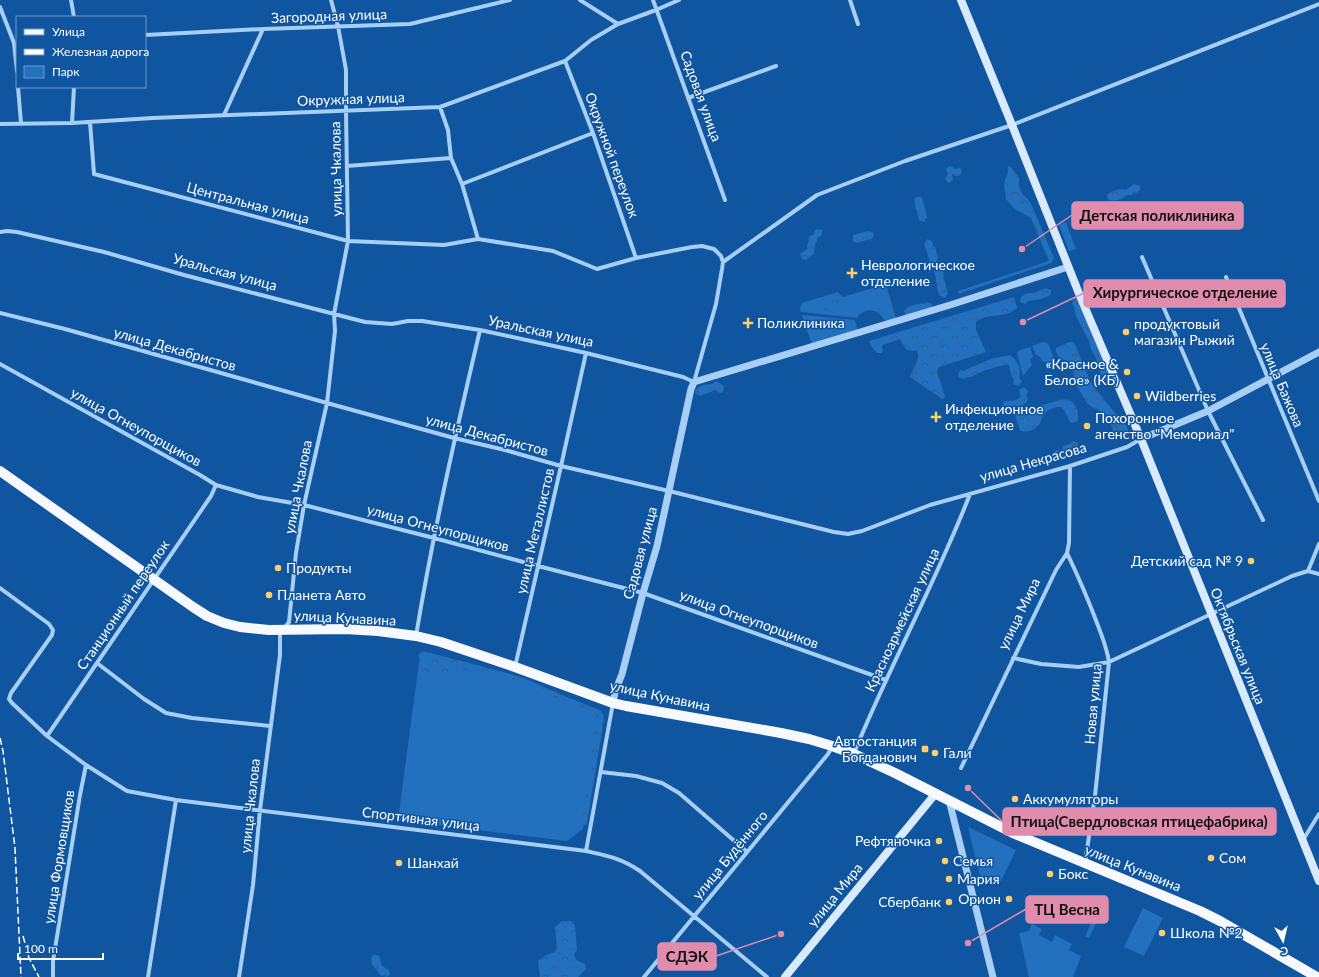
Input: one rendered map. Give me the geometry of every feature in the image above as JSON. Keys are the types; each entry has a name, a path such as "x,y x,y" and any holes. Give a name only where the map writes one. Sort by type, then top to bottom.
{"main road":[{"name":"Октябрьская улица","path":"961,0 1006,109 1068,267 1141,439 1319,881"},
{"name":"улица Кунавина","path":"0,471 202,613 224,623 240,627 270,630 345,629 378,631 416,636 441,642 515,667 613,703 781,733 832,746 854,754 936,793 1015,834 1200,911 1316,977"},
{"name":"улица Мира","path":"785,977 936,793"}],"street":[{"path":"71,0 74,16"},
{"name":"улица Чкалова","path":"239,977 253,885 260,810 280,655 280,634 289,622 296,553 304,505 327,403 335,331 334,314 348,241 346,70 338,26 331,0"},
{"name":"Загородная улица","path":"146,35 410,24 510,0"},
{"path":"580,0 618,24"},
{"name":"Садовая улица","path":"653,0 725,200"},
{"name":"Окружная улица","path":"0,124 72,123 224,115 440,107 565,61 591,40 618,24 679,0"},
{"path":"850,0 858,24"},
{"path":"723,262 817,195 904,161 1012,125 1319,4"},
{"path":"0,7 14,43 16,62"},
{"path":"224,115 263,29"},
{"name":"Окружной переулок","path":"565,61 593,133 636,258"},
{"path":"688,98 776,66"},
{"path":"18,88 21,123"},
{"path":"72,123 74,88"},
{"path":"440,107 448,130 451,158 462,184 478,239"},
{"name":"Центральная улица","path":"90,122 94,174 348,241 444,245 478,239 553,251 597,269 636,258 702,246 714,249 723,262"},
{"path":"462,184 593,133"},
{"path":"347,166 451,158"},
{"name":"Уральская улица","path":"0,232 7,231 104,252 184,275 365,322 392,324 408,321 422,321 480,330 683,377 694,382"},
{"path":"1142,257 1208,411 1263,520"},
{"name":"Садовая улица","path":"586,851 615,692 622,674 657,546 691,389 716,304 723,262"},
{"path":"694,382 950,305 1068,267"},
{"name":"улица Бажова","path":"1226,277 1319,501"},
{"name":"улица Декабристов","path":"0,313 73,331 454,438 562,466 834,532 848,534 862,531 930,505 970,494"},
{"path":"416,636 454,438 480,330"},
{"name":"улица Некрасова","path":"970,494 1070,466 1127,447 1141,439 1208,411 1319,352"},
{"name":"улица Металлистов","path":"515,667 562,466 586,354"},
{"name":"улица Огнеупорщиков","path":"0,364 216,485 258,497 304,505 643,593 886,680"},
{"name":"улица Мира","path":"961,768 1012,658 1056,570 1067,553 1069,543 1070,466"},
{"name":"Станционный переулок","path":"47,736 211,496 216,485"},
{"name":"Красноармейская улица","path":"854,754 886,680 949,545 970,494"},
{"path":"1308,571 1319,544"},
{"name":"Новая улица","path":"1067,553 1089,601 1108,651 1109,662 1095,796 1084,864"},
{"path":"1012,658 1041,664 1079,667 1109,662 1210,613 1292,576 1308,571 1319,574"},
{"name":"Спортивная улица","path":"0,588 49,624 53,630 52,635 11,693 10,699 12,704 47,736 86,765 127,791 176,800 586,851 614,857 628,862 640,871 767,977"},
{"path":"97,663 144,699 166,713 192,718 270,726"},
{"name":"улица Будённого","path":"644,977 746,851 828,754 832,746"},
{"name":"улица Формовщиков","path":"53,977 53,961 86,765"},
{"path":"601,772 636,776 662,783 679,792 746,851"},
{"path":"148,977 176,800"},
{"path":"949,800 993,977"},
{"path":"1303,840 1319,814"}],"green space":[{"path":"949,166 953,167 954,169 960,168 962,172 959,176 952,174 953,180 949,183 945,179 948,174 946,169"},
{"path":"1008,166 1011,167 1019,178 1019,186 1022,194 1028,199 1032,206 1054,258 1051,263 959,294 958,291 1049,261 1031,218 1015,209 1006,199 1004,183 1008,172"},
{"path":"1134,184 1140,186 1140,190 1137,193 1127,195 1118,200 1113,201 1108,199 1107,195 1111,192 1124,189 1126,190"},
{"path":"921,197 923,200 927,217 924,222 919,220 915,203 915,198"},
{"path":"1066,222 1076,249 1069,251 1059,225"},
{"path":"815,230 822,230 822,234 817,238 814,254 806,260 802,259 800,254 807,249 809,237 814,235"},
{"path":"868,231 873,233 874,236 871,239 856,243 853,241 853,235"},
{"path":"927,239 932,241 933,246 935,247 938,258 935,263 931,263 924,244"},
{"path":"937,266 941,266 944,272 943,278 948,293 945,298 940,296 937,289 934,271"},
{"path":"880,286 887,287 896,318 885,321 879,314 872,310 860,314 857,318 801,312 800,309 802,303 838,292 843,297"},
{"path":"1046,288 1051,290 1051,294 1040,299 1028,301 1025,304 1020,302 1021,297 1027,293 1034,293"},
{"path":"1014,297 1017,308 1013,311 1002,315 986,317 976,322 976,330 986,352 939,367 937,371 945,397 942,399 910,377 917,361 917,351 907,350 900,339 882,345 883,351 881,353 877,353 869,341"},
{"path":"1074,298 1078,299 1112,379 1109,382 1105,381 1101,375 1089,341 1076,316 1072,303"},
{"path":"840,299 844,303 841,308 837,307 827,311 824,309 823,305 826,302"},
{"path":"926,302 932,304 932,307 906,316 904,310 914,305 924,304"},
{"path":"802,315 855,320 858,331 812,345"},
{"path":"1043,342 1049,345 1056,365 1042,361 1040,357 1036,355 1032,346"},
{"path":"1069,342 1073,342 1076,347 1091,383 1125,423 1129,432 1127,437 1120,439 1114,435 1108,415 1093,408 1087,403 1076,385 1071,363 1059,358 1056,348"},
{"path":"1030,347 1033,356 1030,360 1032,365 1023,376 1017,353 1020,350"},
{"path":"1010,355 1015,359 1019,368 1019,378 1022,381 1019,386 1013,384 1014,379 1011,375 1008,364 986,370 972,377 964,379 959,377 958,373 961,370 964,371 991,359"},
{"path":"718,382 724,386 723,392 720,393 714,390 701,396 696,394 695,390 698,388"},
{"path":"1024,387 1028,391 1026,395 1028,399 1027,402 1021,407 1017,406 1008,410 1003,408 1005,401 1020,398 1021,396 1019,390"},
{"path":"1064,399 1071,401 1076,406 1078,420 1076,422 1071,423 1063,409 1061,407 1056,407 1046,412 1040,423 1034,429 1026,432 1020,431 1015,415 1018,412"},
{"path":"1073,441 1078,443 1078,448 1072,453 1066,454 1062,452 1063,446 1070,444"},
{"path":"1058,450 1062,452 1062,455 1059,458 1054,456 1054,451"},
{"path":"423,651 507,673 531,681 603,714 604,719 587,823 585,826 582,819 597,715 510,679 468,669 463,679 420,674 421,661 418,655"},
{"path":"420,655 514,676 602,711 583,829 567,841 398,820"},
{"path":"968,827 1016,850 1001,881 982,884"},
{"path":"1079,905 1100,915 1089,938 1085,937 1091,923 1074,915"},
{"path":"1143,908 1163,918 1144,956 1124,947"},
{"path":"562,921 571,921 575,926 577,950 574,954 576,960 585,964 586,969 578,977 540,977 538,961 546,955 555,952 557,947 555,927"},
{"path":"1032,924 1042,929 1039,935 1052,942 1055,935 1072,944 1069,950 1081,956 1073,977 1029,977 1019,933 1029,931"},
{"path":"374,954 379,956 382,966 389,970 390,974 387,977 380,975 372,965 371,957"}],"railway":[{"path":"0,738 3,751 15,848 21,977"},
{"path":"23,936 29,958 39,977"}],"place":[{"name":"Детская поликлиника","path":"1022,249"},
{"name":"Неврологическое отделение","path":"852,273"},
{"name":"Хирургическое отделение","path":"1023,322"},
{"name":"Поликлиника","path":"748,323"},
{"name":"продуктовый магазин Рыжий","path":"1126,332"},
{"name":"«Красное & Белое» (КБ)","path":"1127,372"},
{"name":"Wildberries","path":"1137,396"},
{"name":"Инфекционное отделение","path":"936,417"},
{"name":"Похоронное агенство \"Мемориал\"","path":"1087,426"},
{"name":"Детский сад № 9","path":"1251,561"},
{"name":"Продукты","path":"278,568"},
{"name":"Планета Авто","path":"269,595"},
{"name":"Автостанция Богданович","path":"925,749"},
{"name":"Гали","path":"935,753"},
{"name":"Птица(Свердловская птицефабрика)","path":"968,788"},
{"name":"Аккумуляторы","path":"1015,799"},
{"name":"Рефтяночка","path":"939,841"},
{"name":"Сом","path":"1211,858"},
{"name":"Семья","path":"945,861"},
{"name":"Шанхай","path":"399,863"},
{"name":"Бокс","path":"1050,874"},
{"name":"Мария","path":"949,879"},
{"name":"Орион","path":"1009,899"},
{"name":"Сбербанк","path":"949,902"},
{"name":"Школа №2","path":"1162,933"},
{"name":"СДЭК","path":"781,934"},
{"name":"ТЦ Весна","path":"968,943"}]}
